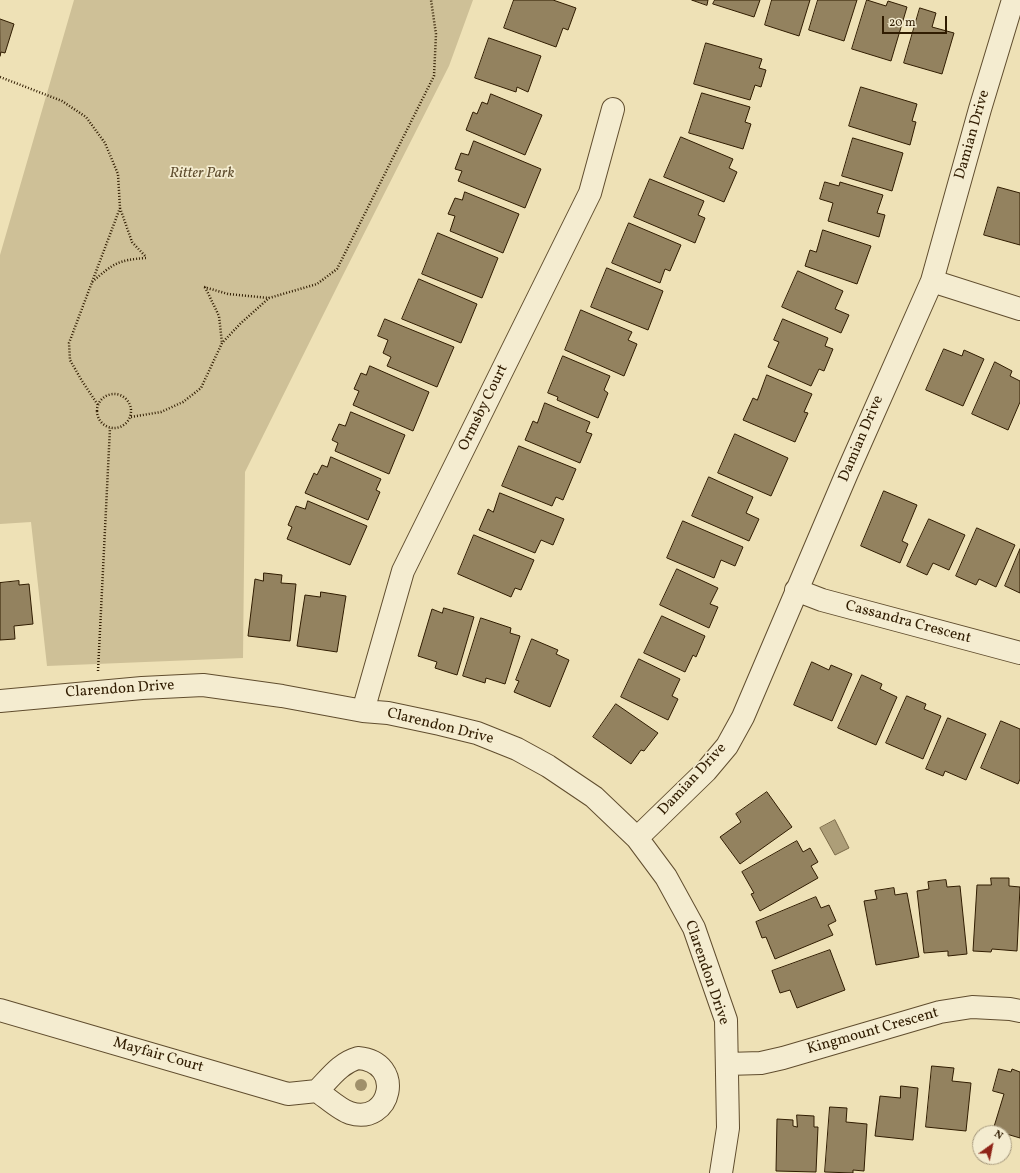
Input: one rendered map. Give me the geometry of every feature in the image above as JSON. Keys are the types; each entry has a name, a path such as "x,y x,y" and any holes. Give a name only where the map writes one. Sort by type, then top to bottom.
{"street":[{"name":"Damian Drive","path":"637,838 706,771 727,746 743,717 796,590 932,281 980,109 1013,0"},
{"name":"Ormsby Court","path":"363,711 403,571 590,193 614,109"},
{"path":"932,281 1020,309"},
{"name":"Cassandra Crescent","path":"796,590 822,600 1020,653"},
{"name":"Clarendon Drive","path":"0,701 97,691 203,685 282,696 363,711 388,713 440,724 476,733 517,749 548,766 594,797 637,838 666,877 694,928 726,1020 728,1128 721,1173"},
{"name":"Kingmount Crescent","path":"728,1064 761,1063 783,1058 940,1012 972,1007 1020,1011"},
{"name":"Mayfair Court","path":"0,1010 288,1094 317,1090"}],"path":[{"path":"222,343 219,316 204,287 228,294 270,298 317,284 337,268 434,76 436,34 431,0"},
{"path":"0,77 62,101 86,117 105,143 118,174 120,208 132,242 146,258 126,259 110,266 92,282"},
{"path":"98,405 70,360 70,343 120,208"},
{"path":"131,417 161,412 183,402 201,388 222,343 241,323 270,298"},
{"path":"114,394 123,396 130,404 131,417 122,426 110,428 99,418 97,411 98,405 102,399 108,396 114,394"},
{"path":"97,691 110,428"}],"green space":[{"name":"Ritter Park","path":"74,0 473,0 449,66 245,472 243,658 47,666 31,522 0,524 0,255"}],"shaded area":[{"path":"835,820 849,848 835,855 820,828"}],"building":[{"path":"514,0 553,0 576,8 568,30 563,28 556,47 504,28"},
{"path":"692,0 708,0 707,5"},
{"path":"715,0 760,0 754,17 713,4"},
{"path":"772,0 810,0 799,36 765,25"},
{"path":"818,0 857,0 844,41 809,30"},
{"path":"867,0 886,6 888,1 907,7 891,61 852,49"},
{"path":"920,8 936,13 932,27 954,33 942,74 904,63"},
{"path":"0,19 14,24 5,53 1,52 0,56"},
{"path":"489,38 541,56 528,92 517,87 516,92 475,78"},
{"path":"706,43 762,59 759,68 766,70 761,87 755,85 750,100 694,84"},
{"path":"861,87 917,104 912,121 916,122 910,145 849,126"},
{"path":"702,93 750,107 745,122 751,124 743,149 689,133"},
{"path":"491,94 542,115 525,155 466,130 473,112 477,114 482,102 487,104"},
{"path":"681,137 733,159 729,168 737,172 724,202 664,177"},
{"path":"853,138 903,153 892,191 842,176"},
{"path":"474,141 541,169 525,208 458,181 462,171 455,169 461,153 468,155"},
{"path":"650,179 704,201 698,215 705,218 695,243 634,217"},
{"path":"825,182 839,186 840,182 883,195 877,213 885,215 879,237 828,221 833,203 820,199"},
{"path":"998,187 1020,193 1020,245 984,235"},
{"path":"465,192 519,214 503,253 450,231 455,216 448,214 455,198 462,200"},
{"path":"629,223 681,245 670,271 665,269 660,283 612,263"},
{"path":"823,230 871,246 857,284 805,266 810,250 816,252"},
{"path":"438,233 498,258 482,298 422,274"},
{"path":"607,268 663,291 648,330 591,307"},
{"path":"798,271 843,291 835,309 849,315 841,333 782,307"},
{"path":"419,279 477,304 461,343 402,319"},
{"path":"581,310 632,332 628,340 637,344 624,376 565,350"},
{"path":"385,319 454,347 437,387 387,366 391,357 383,353 388,340 378,336"},
{"path":"783,319 828,338 825,346 833,349 824,371 819,369 811,386 768,367 779,342 774,340"},
{"path":"944,349 962,356 964,350 984,359 963,406 926,390"},
{"path":"563,356 610,376 604,390 608,393 598,418 557,400 558,397 548,393"},
{"path":"995,362 1012,371 1010,376 1020,381 1020,402 1008,430 972,414"},
{"path":"370,366 429,392 413,431 353,405 359,391 354,389 361,373 366,375"},
{"path":"767,375 812,394 804,412 808,413 795,442 743,420 753,398 757,400"},
{"path":"545,403 590,422 586,432 592,434 580,463 525,440 533,421 537,423"},
{"path":"351,412 405,435 389,474 335,451 338,443 332,440 339,424 345,426"},
{"path":"735,434 788,458 771,496 718,473"},
{"path":"519,446 576,469 563,500 556,497 552,506 502,486"},
{"path":"331,457 381,479 376,490 380,492 368,520 305,493 314,473 317,475 322,465 327,467"},
{"path":"709,477 753,497 746,513 759,519 749,541 692,516"},
{"path":"884,491 917,505 902,541 908,544 900,563 861,546"},
{"path":"500,493 564,519 553,545 541,540 535,553 479,530 488,509 493,512"},
{"path":"308,501 367,526 350,565 287,539 292,527 288,525 296,506 305,509"},
{"path":"929,519 965,535 949,570 933,563 927,575 907,566"},
{"path":"683,521 743,547 735,566 721,560 714,578 667,558"},
{"path":"977,528 1015,545 996,587 979,579 976,585 956,576"},
{"path":"474,535 534,560 521,590 515,588 511,597 458,574"},
{"path":"1020,549 1020,593 1005,586"},
{"path":"677,569 718,588 710,604 718,607 709,628 660,605"},
{"path":"264,573 282,575 281,583 296,584 290,641 248,636 255,579 263,581"},
{"path":"19,581 19,585 29,584 33,624 14,626 15,639 0,640 0,583"},
{"path":"321,592 346,596 337,652 297,646 305,595 320,597"},
{"path":"444,608 474,617 457,675 435,668 437,662 418,656 432,609 442,613"},
{"path":"662,616 705,636 696,657 693,655 685,672 644,653"},
{"path":"481,618 511,628 510,633 520,636 505,684 486,678 485,683 463,676"},
{"path":"532,639 558,650 556,654 569,660 550,707 514,692 519,681 516,680"},
{"path":"639,659 680,679 672,696 678,699 668,720 621,697"},
{"path":"812,662 829,670 831,665 852,674 832,721 794,705"},
{"path":"862,675 882,684 880,689 897,697 876,745 838,728"},
{"path":"907,696 926,704 924,709 941,716 923,759 886,743"},
{"path":"616,704 658,733 644,751 641,750 631,764 593,737"},
{"path":"948,718 986,734 966,780 945,771 943,776 926,769"},
{"path":"1001,721 1020,729 1020,779 1018,784 981,768"},
{"path":"767,792 792,827 740,864 720,837 741,822 736,814"},
{"path":"797,841 803,852 810,848 818,862 811,866 818,878 760,911 751,894 754,893 742,872"},
{"path":"991,878 1009,878 1009,886 1020,887 1017,951 992,949 991,952 973,951 977,885 991,885"},
{"path":"946,880 947,887 960,886 967,954 948,956 948,951 924,953 917,891 929,889 928,882"},
{"path":"894,888 895,895 907,893 919,957 876,965 864,901 877,899 875,891"},
{"path":"816,897 821,908 829,905 836,921 828,925 833,935 775,959 766,937 762,938 756,922"},
{"path":"830,950 845,990 797,1008 790,990 780,993 772,971"},
{"path":"932,1066 954,1068 952,1081 971,1083 966,1131 926,1127"},
{"path":"999,1069 1011,1072 1012,1069 1020,1072 1020,1138 1012,1136 1012,1125 995,1125 1004,1094 993,1091"},
{"path":"901,1086 918,1088 913,1140 875,1136 880,1096 900,1098"},
{"path":"830,1107 847,1108 846,1122 867,1124 864,1171 853,1170 853,1173 825,1172"},
{"path":"797,1115 814,1116 814,1127 818,1127 816,1172 776,1171 777,1119 793,1120 793,1126 797,1127"}]}
